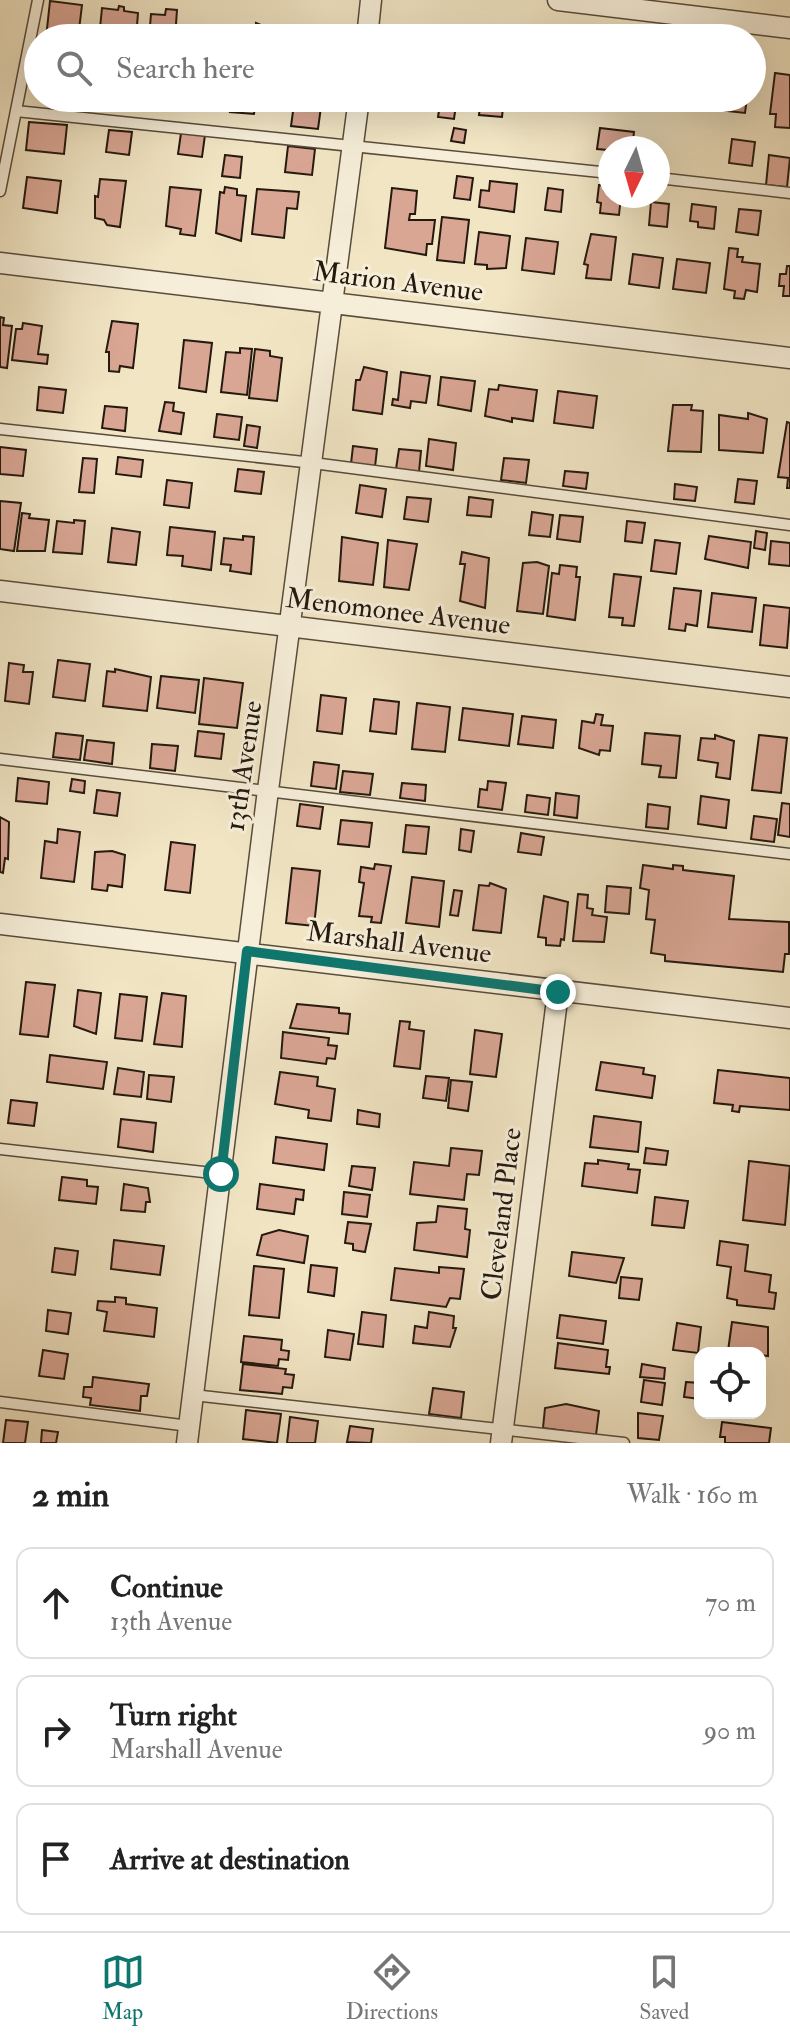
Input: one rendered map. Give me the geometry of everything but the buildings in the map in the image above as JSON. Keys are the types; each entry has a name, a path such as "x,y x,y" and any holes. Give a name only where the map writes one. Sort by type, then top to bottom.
{"street":[{"path":"368,24 371,0"},
{"path":"558,0 757,24"},
{"path":"766,25 790,28"},
{"name":"13th Avenue","path":"188,1434 247,951 292,627 357,112"},
{"name":"Marion Avenue","path":"0,263 790,358"},
{"name":"Menomonee Avenue","path":"0,591 790,687"},
{"name":"Marshall Avenue","path":"0,924 790,1018"},
{"name":"Cleveland Place","path":"502,1436 558,992"}],"lane":[{"path":"33,24 38,0"},
{"path":"0,191 24,71"},
{"path":"16,111 24,112"},
{"path":"26,112 598,172"},
{"path":"670,179 790,193"},
{"path":"0,429 313,463 790,525"},
{"path":"0,759 790,854"},
{"path":"0,1149 221,1174"},
{"path":"193,1395 502,1436 624,1443"},
{"path":"0,1402 188,1434"}],"route":[{"path":"221,1174 247,951 558,992"}]}
